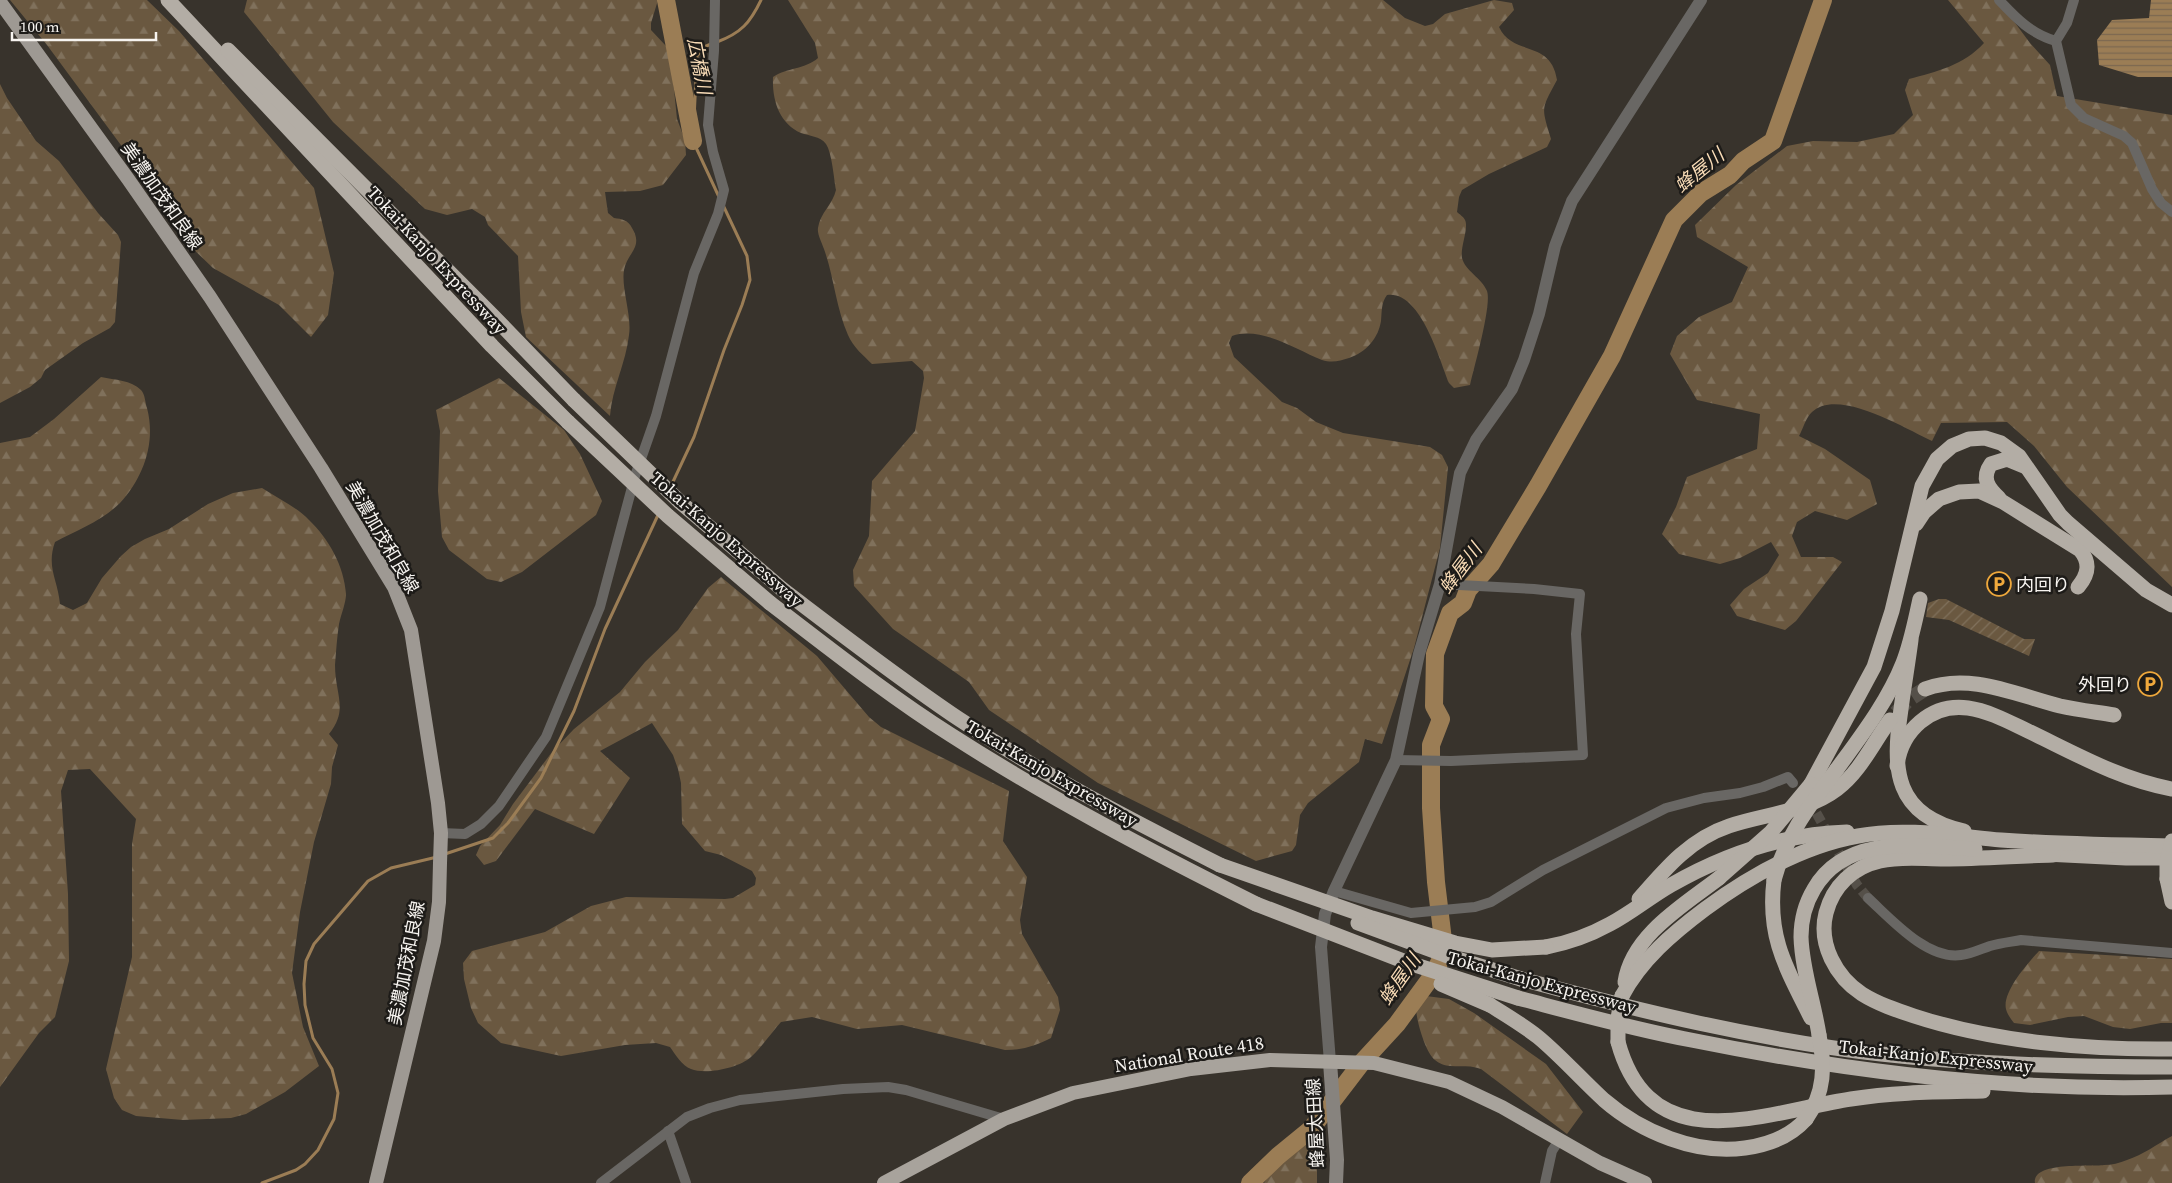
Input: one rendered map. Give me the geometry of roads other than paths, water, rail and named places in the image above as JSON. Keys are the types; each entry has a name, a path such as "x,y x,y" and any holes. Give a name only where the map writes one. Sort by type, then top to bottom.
{"highway":[{"name":"Tokai-Kanjo Expressway","path":"168,0 492,346 568,422 668,516 770,603 884,688 949,734 1079,813 1256,904 1413,965 1518,998 1689,1040 1787,1058 1884,1072 1977,1082 2130,1088 2172,1087"},
{"name":"Tokai-Kanjo Expressway","path":"178,0 492,315 574,400 680,502 782,589 892,672 968,724 1090,798 1220,865 1374,930 1521,979 1600,1000 1693,1022 1787,1040 1880,1054 2036,1066 2172,1068"},
{"path":"2130,1088 1899,1094 1807,1106 1738,1121 1712,1122 1681,1116 1650,1097 1628,1071 1618,1042 1618,1018 1629,965 1644,942 1656,928 1719,878 1771,832 1811,784 1874,667 1888,626 1926,477 1937,459 1952,446 1977,438 1993,440 2014,451 2060,515 2068,523 2146,590 2162,601 2172,604"},
{"path":"2003,502 1987,483 1986,473 1991,464 2007,458 2019,462 2029,470"},
{"path":"1911,531 1930,505 1949,494 1979,491 2003,502 2080,550 2087,561 2088,568 2084,579 2078,587"},
{"path":"1920,600 1911,640 1897,739 1897,766 1902,787 1906,796 1922,812 1943,824 2002,840"},
{"path":"1819,1035 1786,967 1777,942 1772,915 1774,880 1782,853 1794,829 1865,729 1896,677 1911,640"},
{"path":"1925,689 1945,683 1978,683 2071,708 2114,715"},
{"path":"1897,766 1900,747 1925,718 1945,709 1966,708 1998,718 2119,773 2172,789"},
{"path":"1620,918 1670,864 1697,841 1729,826 1815,801 1836,790 1856,771 1890,720"},
{"path":"1220,865 1372,918 1455,943 1492,950 1546,947 1582,937 1620,918 1693,873 1763,844 1827,832 1884,832 2002,840 2172,858"},
{"path":"1622,996 1638,971 1660,947 1694,917 1735,888 1784,861 1823,845 1850,837 1884,832"},
{"path":"2126,852 2172,839 2167,861 2172,902"},
{"path":"1256,904 1302,928 1490,1005 1537,1037 1619,1112 1635,1122 1668,1137 1704,1147 1740,1149 1780,1139 1795,1130 1814,1107 1822,1085 1824,1070 1802,949 1802,928 1805,908 1810,895 1818,881 1829,870 1854,854 1886,846 1920,846 2053,855"},
{"path":"2172,846 2126,852 1942,859 1894,858 1874,862 1857,869 1842,882 1828,905 1824,931 1831,960 1838,972 1862,994 1899,1011 1945,1025 2003,1036 2109,1048 2172,1049"},
{"path":"2126,852 2169,873"},
{"name":"National Route 418","path":"884,1183 1004,1119 1073,1093 1192,1069 1270,1060 1374,1063 1449,1082 1502,1107 1600,1163 1645,1183"}],"main road":[{"name":"美濃加茂和良線","path":"0,2 128,179 210,297 321,468 394,587 411,630 438,803 441,838 438,902 434,941 376,1183"},
{"name":"蜂屋太田線","path":"1330,1062 1337,1160 1336,1183"}],"street":[{"path":"441,838 465,834 481,824 500,806 546,737 600,607 633,484 656,416 694,273 718,214 724,190 713,152 708,125 714,51 715,0"},
{"path":"1330,1062 1321,947 1325,914 1334,890 1396,760 1419,654 1440,584 1460,472 1476,440 1512,389 1524,360 1539,314 1555,246 1572,201 1701,0"},
{"path":"1999,0 2030,30 2044,38 2056,41"},
{"path":"2074,0 2067,23 2056,41 2071,105 2084,118 2124,136 2132,143 2152,189 2161,203 2172,212"},
{"path":"1396,760 1451,761 1583,755 1576,634 1580,594 1534,589 1440,584"},
{"path":"1334,890 1411,913 1474,907 1491,902 1543,870 1666,808 1704,798 1756,789 1788,777 1792,783"},
{"path":"1868,898 1909,935 1929,948 1948,955 1959,956 2004,942 2021,940 2172,953"},
{"path":"601,1183 687,1117 710,1108 740,1100 843,1089 888,1087 906,1090 1004,1119"},
{"path":"668,1131 686,1183"},
{"path":"1545,1183 1552,1151 1559,1140"}],"waterway":[{"name":"広橋川","path":"666,0 693,141"},
{"path":"717,42 739,31 749,21 761,0"},
{"name":"蜂屋川","path":"1250,1183 1278,1156 1311,1129 1363,1061 1397,1024 1435,972 1441,958 1443,940 1436,882 1431,808 1431,745 1441,719 1434,706 1435,654 1450,613 1463,603 1468,590 1491,564 1538,486 1612,356 1674,220 1701,193 1730,175 1743,161 1773,141 1823,0"},
{"path":"711,44 704,47 697,56 693,141 719,197"},
{"path":"671,486 694,437 750,280 747,256 723,205"},
{"path":"445,854 493,838 508,823 541,778 574,711 605,629 658,515"},
{"path":"262,1183 296,1170 305,1164 318,1150 334,1119 338,1093 332,1069 313,1038 305,1005 306,961 314,944 368,881 391,868 437,857"}],"tunnel":[{"path":"1896,713 1908,700 1925,689"},
{"path":"1809,800 1857,885 1868,898"}],"place":[{"name":"内回り","path":"1999,584"},
{"name":"外回り","path":"2150,684"}]}
